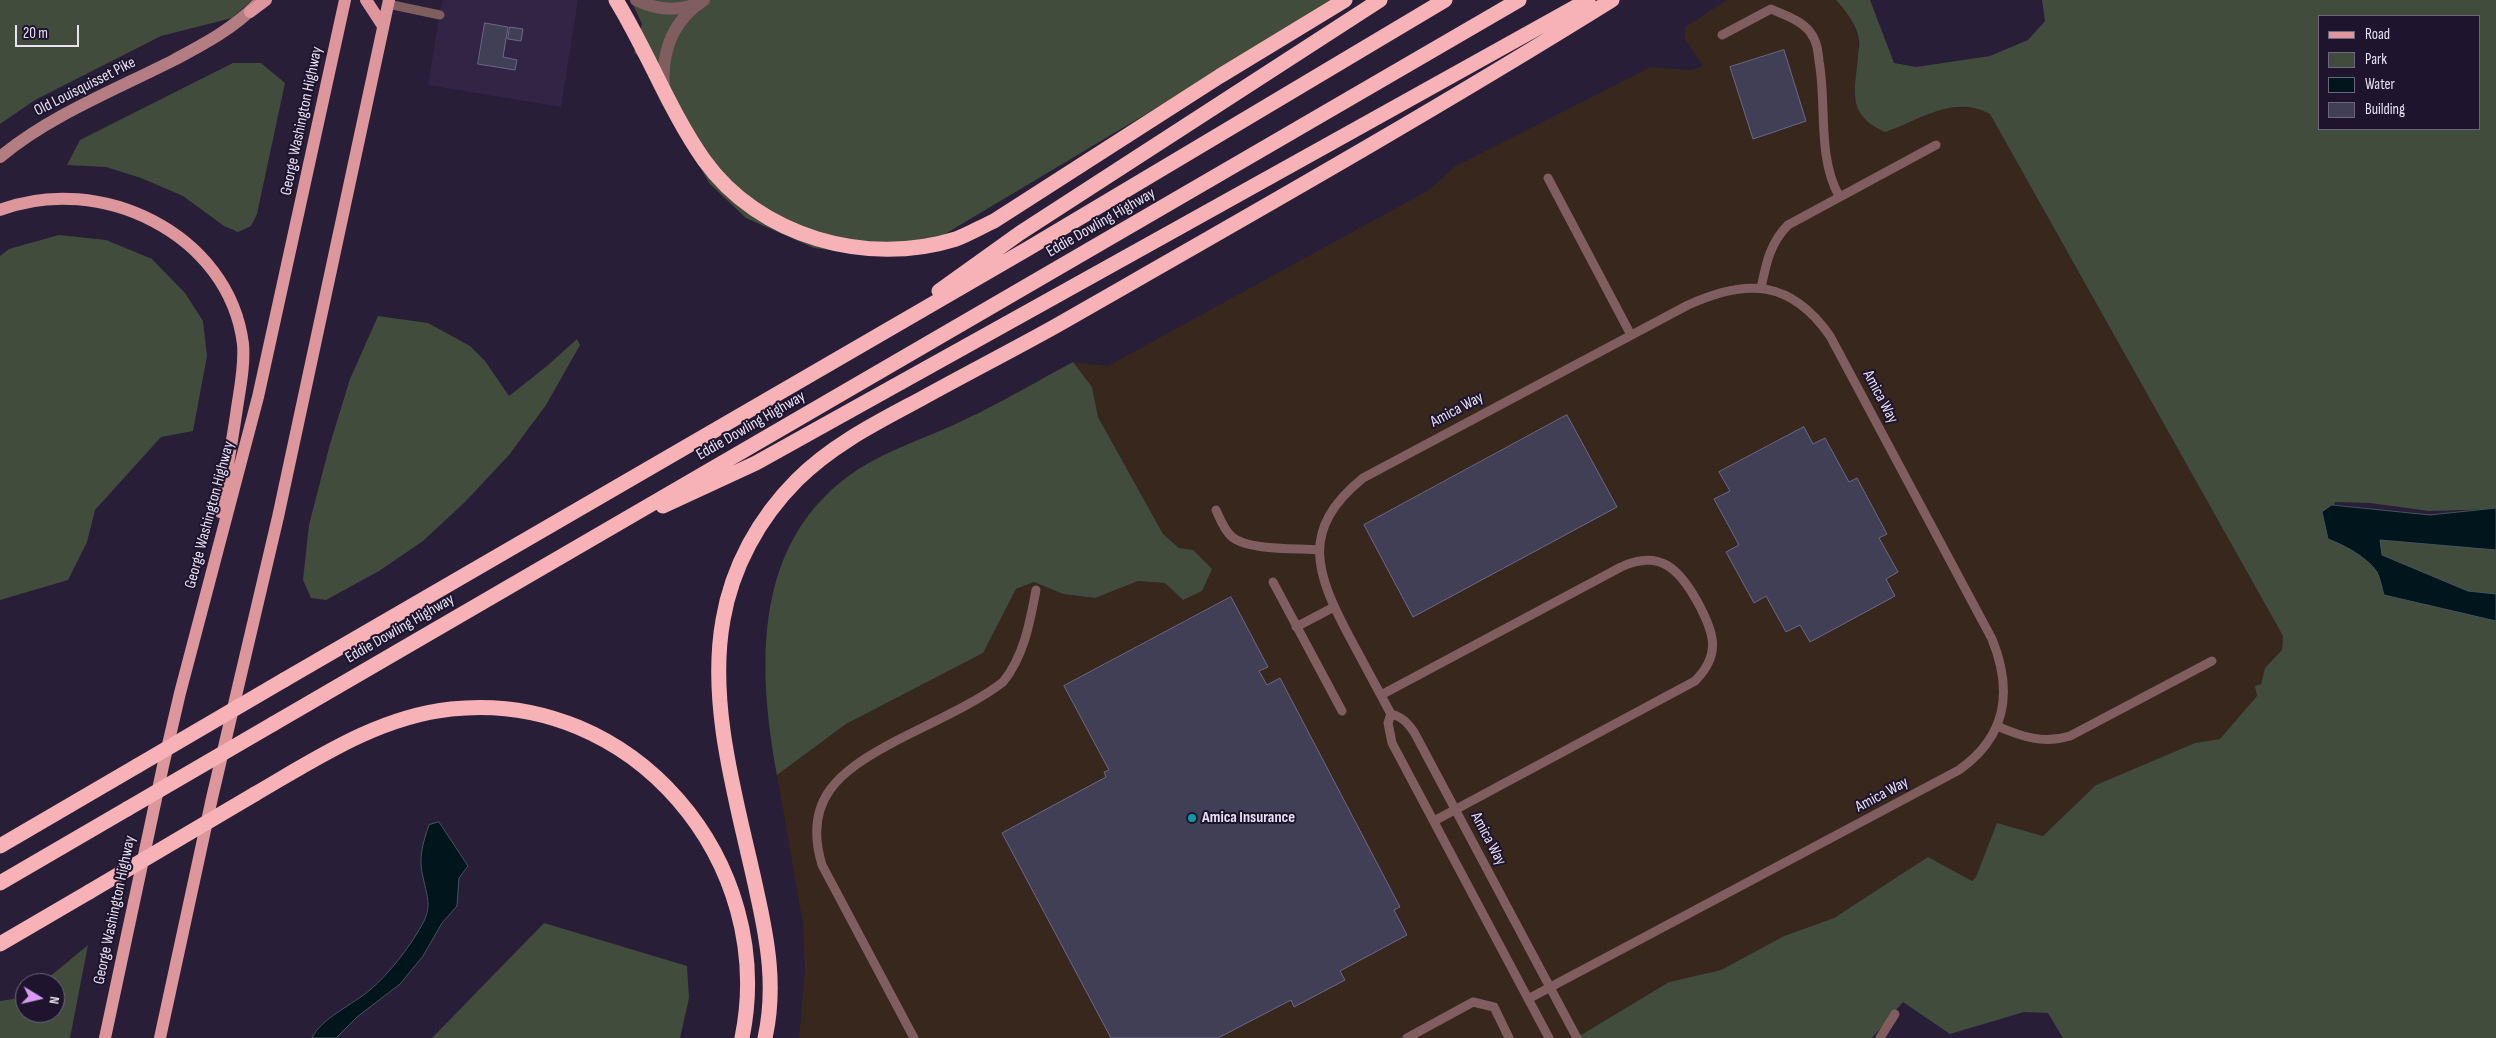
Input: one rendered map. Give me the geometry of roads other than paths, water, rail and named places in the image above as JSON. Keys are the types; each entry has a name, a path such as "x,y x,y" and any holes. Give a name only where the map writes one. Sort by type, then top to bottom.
{"highway":[{"path":"616,0 692,141 717,176 734,192 770,218 799,232 835,244 875,249 917,247 957,238 994,221 1220,76 1345,0"},
{"path":"896,325 977,262 1020,233 1380,0"},
{"name":"Eddie Dowling Highway","path":"0,846 896,325 1445,0"},
{"name":"Eddie Dowling Highway","path":"0,883 1519,0"},
{"path":"619,522 688,495 756,463 1588,0"},
{"path":"765,1038 771,1002 768,948 723,730 718,664 723,620 734,578 753,536 781,498 815,464 857,434 1034,338 1280,198 1612,0"},
{"path":"0,944 255,794 363,733 383,724 427,712 472,707 518,709 560,720 594,735 624,752 663,783 682,803 715,852 736,901 746,952 748,997 742,1038"}],"main road":[{"path":"250,12 266,0"},
{"name":"George Washington Highway","path":"105,1038 163,766 258,397 345,0"},
{"path":"366,0 384,26"},
{"path":"160,1038 212,798 278,517 388,2"},
{"path":"0,210 34,200 56,198 81,198 128,209 173,232 191,247 206,262 229,299 240,330 243,366 209,582"}],"street":[{"name":"Old Louisquisset Pike","path":"0,157 50,122 203,44 250,12 262,0"},
{"path":"636,0 658,8 671,9 691,6 702,1"},
{"path":"664,89 663,64 672,33 685,15 702,1"}],"lane":[{"path":"388,2 440,14"},
{"path":"1722,34 1771,9 1801,23 1810,32 1816,44 1821,68 1827,167 1839,196"},
{"path":"1761,288 1770,250 1780,232 1796,220 1839,196 1936,145"},
{"path":"1548,178 1631,335"},
{"name":"Amica Way","path":"1528,999 1959,770 1980,753 1997,726 2002,713 2003,671 1992,639 1830,336 1810,310 1786,294 1761,288 1733,288 1688,305 1363,478 1350,488 1330,512 1324,526 1320,550 1322,576 1334,607 1391,714 1388,723 1392,743 1528,999 1550,1038"},
{"path":"1216,510 1227,531 1238,540 1268,546 1320,550"},
{"path":"1381,695 1630,563 1649,560 1659,561 1676,571 1687,583 1708,620 1714,642 1709,664 1695,681 1434,821"},
{"path":"1272,582 1342,711"},
{"path":"914,1038 822,865 817,842 818,819 829,792 841,775 854,764 1003,682 1010,674 1021,649 1036,590"},
{"path":"1296,627 1334,607"},
{"path":"1997,726 2032,739 2058,740 2070,736 2212,661"},
{"name":"Amica Way","path":"1391,714 1399,716 1407,722 1414,732 1577,1038"},
{"path":"1407,1038 1473,1002 1494,1007 1509,1038"},
{"path":"1880,1038 1895,1014"}],"water":[{"path":"2332,505 2430,515 2496,508 2496,550 2380,540 2382,555 2468,591 2496,594 2496,621 2384,595 2377,572 2367,561 2355,552 2328,539 2322,512"},
{"path":"439,822 468,866 459,878 457,906 442,923 423,956 400,984 357,1017 336,1038 312,1038 329,1018 363,995 385,976 414,939 428,910 421,864 422,851 429,825"}],"place":[{"name":"Amica Insurance","path":"1192,818"}]}
